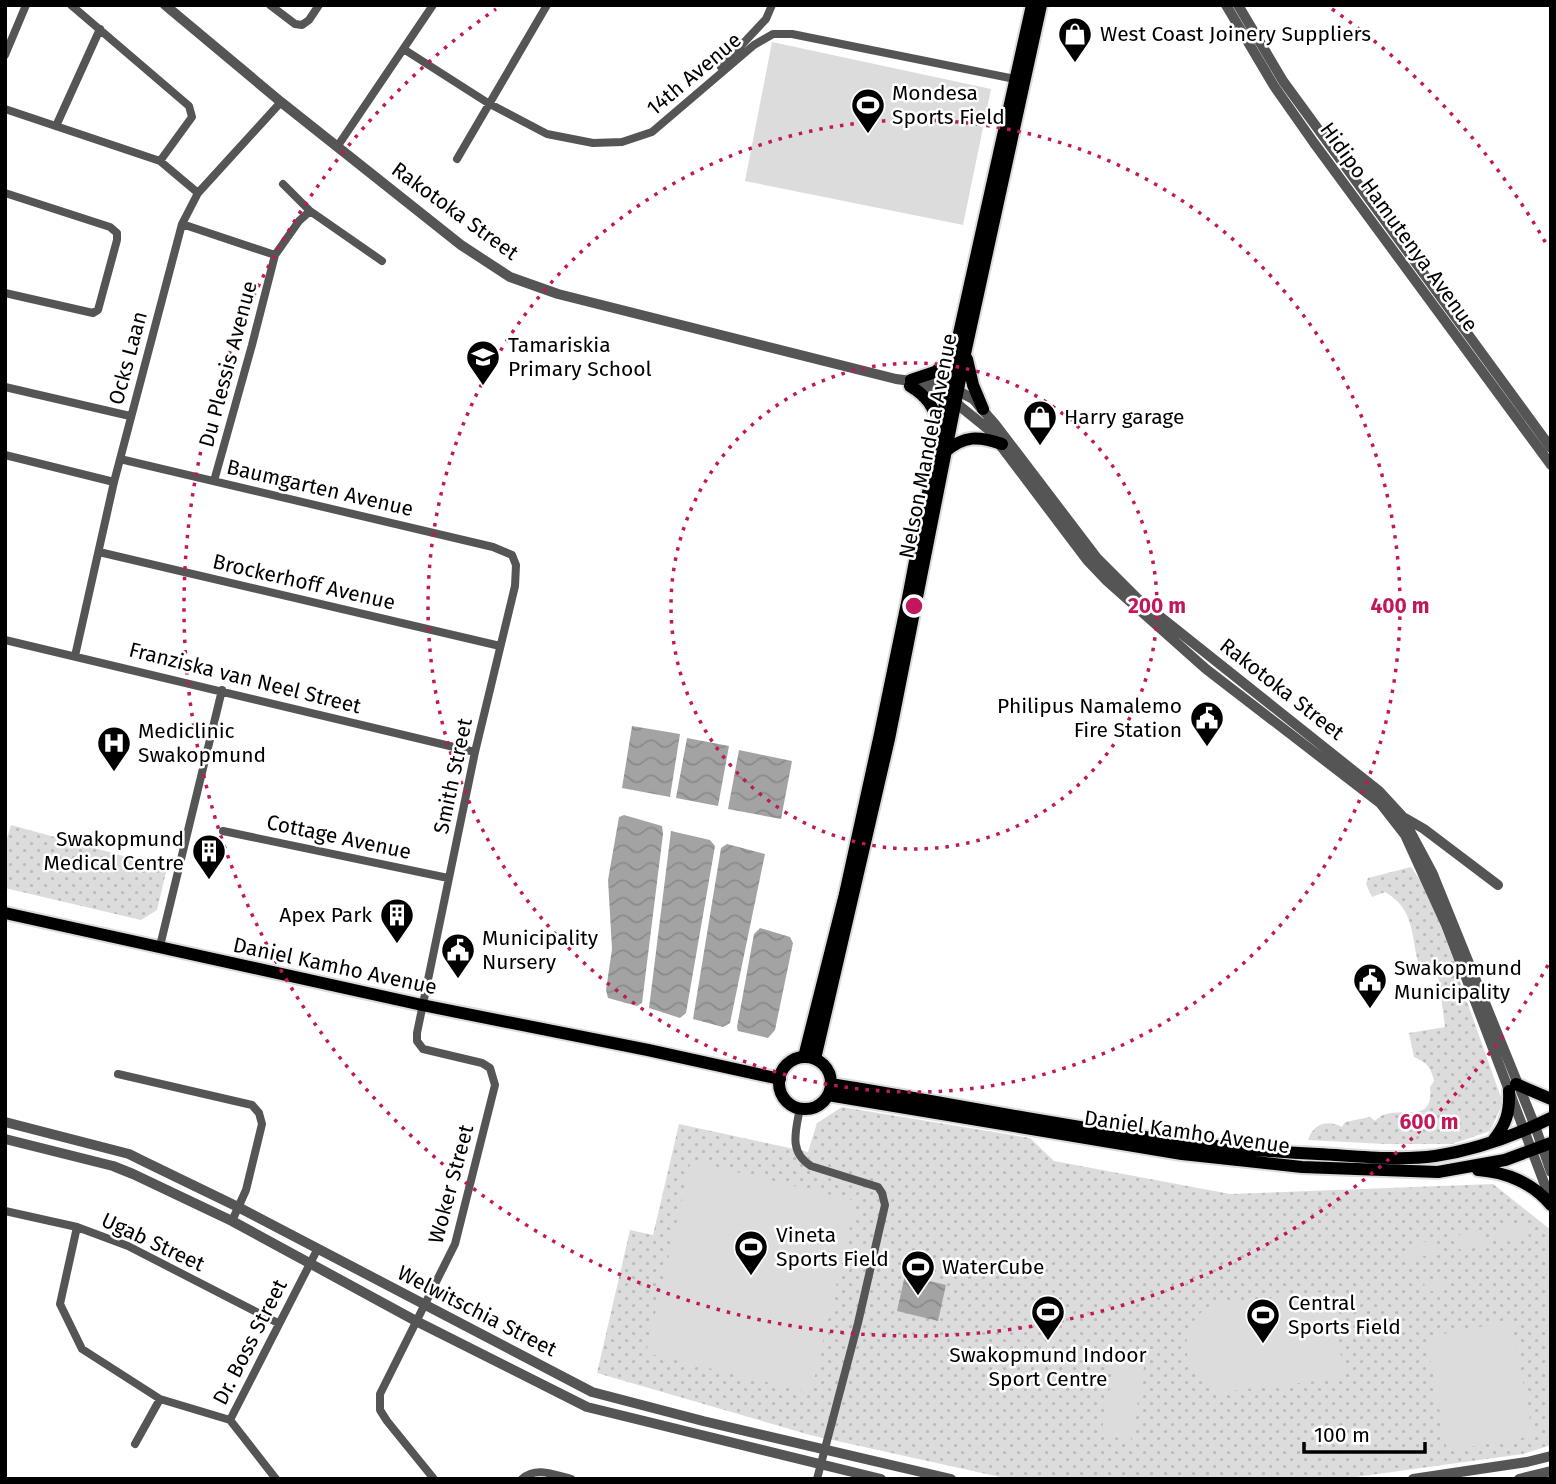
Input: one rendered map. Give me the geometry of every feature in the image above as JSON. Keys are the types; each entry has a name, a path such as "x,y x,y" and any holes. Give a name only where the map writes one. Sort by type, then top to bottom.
{"main road":[{"name":"Nelson Mandela Avenue","path":"1020,80 1032,5"},
{"name":"Nelson Mandela Avenue","path":"810,1058 855,895 889,739 945,452 960,352 1020,80 1041,5"},
{"path":"940,430 937,417 926,396 911,383 935,372 960,352 983,409"},
{"name":"Nelson Mandela Avenue","path":"810,1058 880,734 940,430 952,394"},
{"path":"945,452 960,440 973,437 1002,444"},
{"name":"Daniel Kamho Avenue","path":"5,913 422,1005 780,1079"},
{"path":"810,1058 827,1069 829,1089 817,1105 800,1108 785,1099 781,1093 780,1079 788,1063 810,1058"},
{"path":"1492,1142 1507,1121 1513,1087 1551,1099"},
{"name":"Daniel Kamho Avenue","path":"829,1089 1104,1131 1265,1152 1433,1156 1492,1142 1551,1118"},
{"name":"Daniel Kamho Avenue","path":"829,1089 1226,1161 1406,1172 1456,1170 1505,1160 1541,1147"},
{"path":"1456,1170 1501,1173 1523,1182 1551,1203"}],"street":[{"path":"5,55 26,5"},
{"path":"71,5 160,79 192,111 192,117 160,161"},
{"name":"Rakotoka Street","path":"165,5 281,102 461,245 510,277 558,294 973,399 1097,558 1124,586 1379,791 1402,816 1432,872 1529,1128 1541,1147"},
{"path":"270,5 295,24 302,26 319,5"},
{"path":"337,147 433,5"},
{"path":"457,159 547,5"},
{"path":"698,92 766,19 772,5"},
{"name":"Hidipo Hamutenya Avenue","path":"1226,5 1275,86 1314,143 1551,465"},
{"name":"Hidipo Hamutenya Avenue","path":"1238,5 1283,81 1551,448"},
{"path":"56,126 100,29"},
{"name":"14th Avenue","path":"405,50 488,103 547,134 593,143 622,142 652,132 754,45 773,34 792,34 1020,80"},
{"name":"Ocks Laan","path":"75,656 130,416 182,224 198,193 281,102"},
{"path":"5,109 160,161 198,193"},
{"path":"283,184 310,211 382,261"},
{"path":"5,193 110,227 117,233 117,240 99,310 93,313 5,293"},
{"name":"Du Plessis Avenue","path":"214,481 253,345 275,255 292,229 310,211"},
{"path":"182,224 275,255"},
{"path":"5,387 130,416"},
{"name":"Rakotoka Street","path":"952,394 1002,444 1087,560 1107,581 1206,669 1380,803 1405,835 1446,925 1513,1087"},
{"path":"5,455 114,482"},
{"name":"Baumgarten Avenue","path":"120,459 493,547 512,555"},
{"name":"Brockerhoff Avenue","path":"99,552 500,646"},
{"name":"Smith Street","path":"422,1005 475,752 515,586 516,565 512,555"},
{"name":"Franziska van Neel Street","path":"5,640 475,752"},
{"path":"160,946 222,690"},
{"path":"1402,816 1424,829 1498,885"},
{"name":"Cottage Avenue","path":"223,831 448,878"},
{"name":"Woker Street","path":"422,1005 417,1033 419,1046 422,1049 482,1063 490,1068 495,1085 455,1244 380,1394 380,1410 434,1479"},
{"path":"118,1074 252,1105 259,1113 262,1124 246,1190 232,1221"},
{"path":"800,1108 794,1138 796,1151 802,1161 878,1187 885,1205 858,1323 817,1479"},
{"name":"Welwitschia Street","path":"5,1122 128,1154 238,1207 592,1392 702,1421 951,1479"},
{"name":"Welwitschia Street","path":"5,1139 123,1170 232,1221 416,1321 587,1407 881,1479"},
{"path":"1541,1147 1551,1172"},
{"path":"1541,1147 1551,1203"},
{"name":"Ugab Street","path":"5,1211 76,1227 128,1245 278,1323"},
{"path":"76,1227 60,1297 62,1311 84,1351 160,1399 230,1420"},
{"name":"Dr. Boss Street","path":"276,1479 230,1420 317,1250"},
{"path":"135,1444 160,1399"},
{"path":"1413,1479 1551,1456"},
{"path":"1519,1479 1551,1471"},
{"path":"522,1479 528,1473 539,1472 571,1479"}],"shaded area":[{"name":"Mondesa Sports Field","path":"772,42 991,89 963,225 745,181"},
{"path":"11,825 167,868 157,910 141,920 5,888 5,845"},
{"path":"1411,867 1427,890 1455,964 1412,972 1411,966 1418,962 1406,914 1385,892 1372,897 1366,884 1368,878"},
{"path":"1455,968 1503,1103 1490,1131 1452,1144 1308,1140 1313,1130 1326,1123 1342,1127 1345,1122 1370,1117 1375,1121 1382,1115 1426,1108 1430,1100 1430,1087 1434,1081 1428,1066 1414,1057 1409,1033 1445,1027 1438,973"},
{"path":"842,1107 1030,1138 1054,1161 1230,1194 1493,1184 1551,1230 1551,1445 1523,1454 1341,1479 1009,1479 810,1435 597,1373 630,1230 653,1235 679,1124 808,1152 817,1123"},
{"name":"Vineta Sports Field","path":"691,1161 856,1201 811,1393 646,1353"},
{"path":"1526,1224 1529,1238 1499,1243 1497,1229"},
{"path":"1481,1231 1484,1245 1455,1250 1453,1236"},
{"path":"1435,1240 1437,1254 1407,1259 1405,1245"},
{"path":"1444,1279 1446,1289 1426,1292 1424,1283"},
{"name":"Central Sports Field","path":"1332,1291 1344,1378 1221,1392 1207,1386 1190,1364 1187,1350 1192,1324 1201,1313 1214,1305"},
{"path":"1512,1321 1533,1436 1447,1451 1426,1337"},
{"path":"1117,1350 1146,1356 1131,1440 1101,1435"}],"water":[{"path":"632,726 680,734 670,797 622,788"},
{"path":"687,738 729,746 718,806 676,798"},
{"path":"739,750 792,761 781,819 728,809"},
{"path":"624,815 662,826 663,834 642,1003 637,1006 608,998 606,990 612,949 608,880 619,817"},
{"path":"671,831 710,840 715,846 686,1013 680,1018 649,1008"},
{"path":"727,844 765,854 730,1023 723,1027 693,1019 721,848"},
{"path":"760,928 790,937 793,943 775,1030 768,1038 738,1031 737,1027 754,934"},
{"path":"905,1275 946,1285 938,1321 897,1311"}],"place":[{"name":"West Coast Joinery Suppliers","path":"1075,64"},
{"name":"Mondesa Sports Field","path":"868,135"},
{"name":"Tamariskia Primary School","path":"483,387"},
{"name":"Harry garage","path":"1040,447"},
{"name":"Philipus Namalemo Fire Station","path":"1207,748"},
{"name":"Mediclinic Swakopmund","path":"114,773"},
{"name":"Swakopmund Medical Centre","path":"209,881"},
{"name":"Apex Park","path":"397,945"},
{"name":"Municipality Nursery","path":"458,980"},
{"name":"Swakopmund Municipality","path":"1370,1010"},
{"name":"Vineta Sports Field","path":"751,1277"},
{"name":"WaterCube","path":"918,1297"},
{"name":"Swakopmund Indoor Sport Centre","path":"1048,1342"},
{"name":"Central Sports Field","path":"1263,1345"}]}
